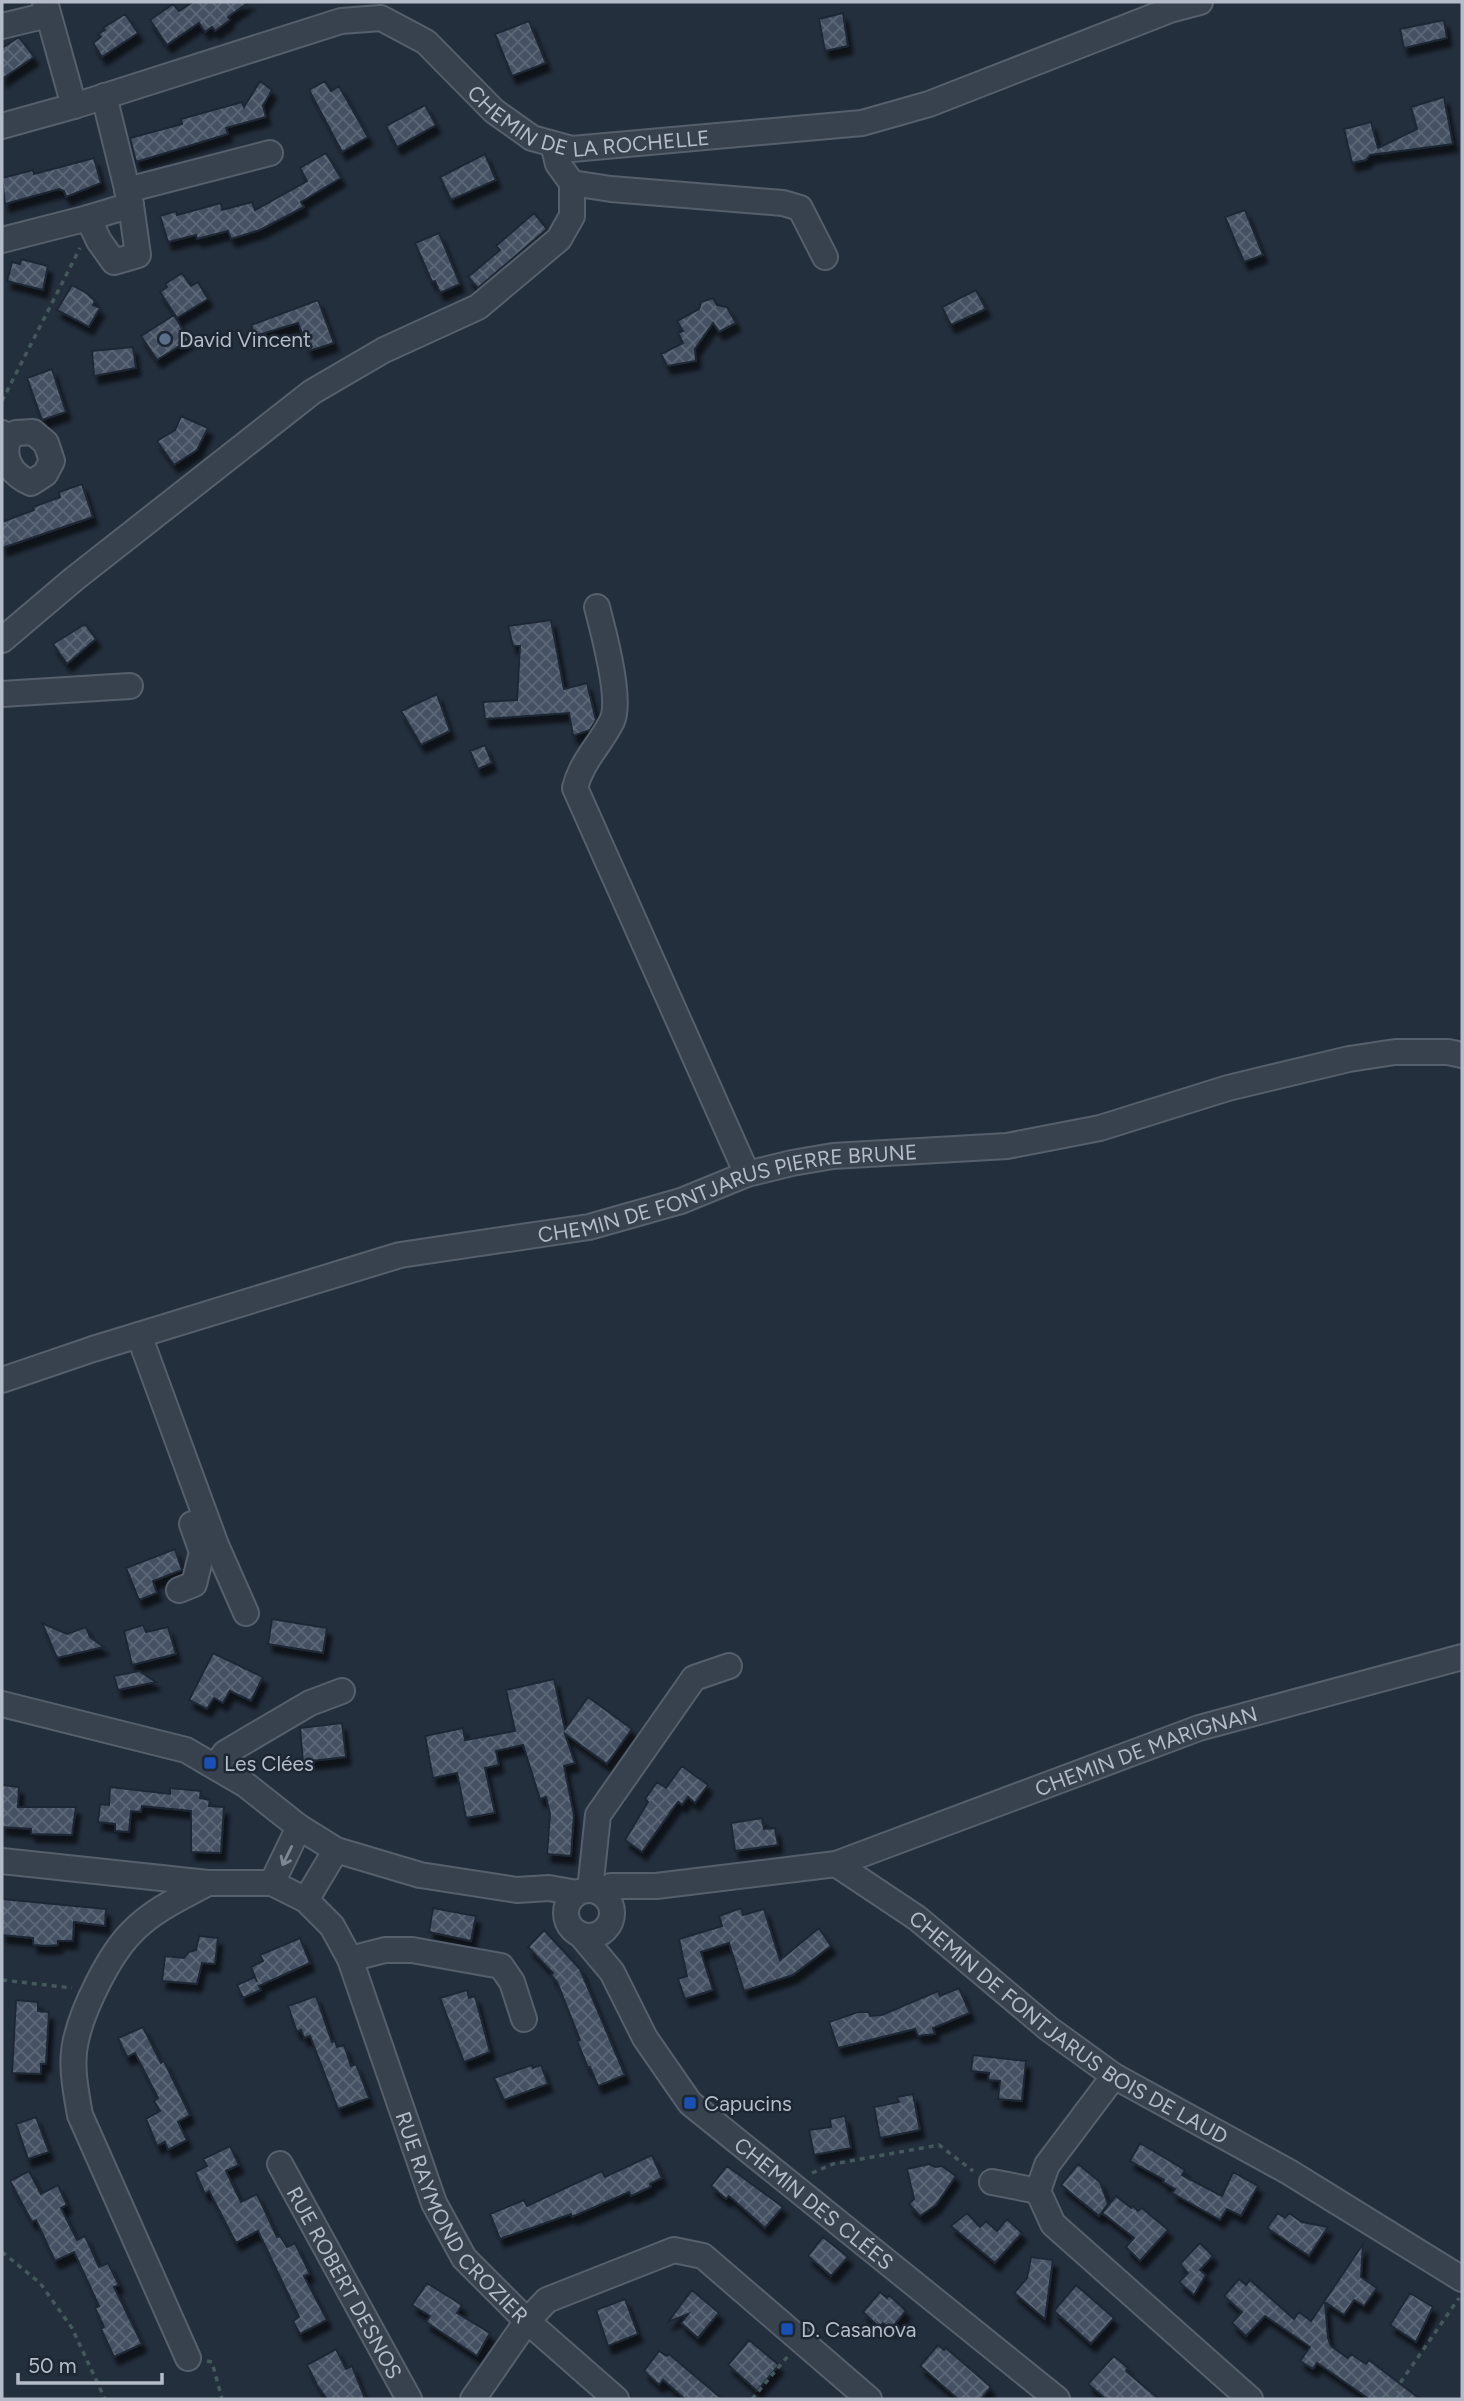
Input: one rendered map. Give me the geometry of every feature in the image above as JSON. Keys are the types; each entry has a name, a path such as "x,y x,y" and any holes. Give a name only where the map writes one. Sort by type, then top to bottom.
{"street":[{"name":"CHEMIN DE LA ROCHELLE","path":"2,126 74,106 341,21 381,18 426,42 494,111 532,138 572,149 862,123 929,104 1170,10 1200,2"},
{"path":"2,26 47,9 74,106"},
{"path":"88,218 99,241 114,262 138,255 129,198 104,96"},
{"path":"2,640 74,579 312,392 384,350 478,307 559,239 572,216 572,183 558,164 553,144"},
{"path":"2,240 88,218 129,198 270,153"},
{"path":"572,183 611,189 783,203 800,208 825,257"},
{"path":"5,436 33,432 46,443 52,461 45,474"},
{"path":"597,607 611,659 614,718 578,774 575,788 747,1174"},
{"path":"2,694 130,686"},
{"name":"CHEMIN DE FONTJARUS PIERRE BRUNE","path":"2,1380 400,1255 589,1227 681,1201 747,1174 834,1156 1007,1146 1054,1139 1228,1088 1349,1059 1395,1052 1448,1052 1462,1055"},
{"path":"132,1337 202,1552 194,1584 179,1590"},
{"path":"132,1337 246,1613"},
{"name":"CHEMIN DE MARIGNAN","path":"836,1864 1199,1728 1462,1657"},
{"path":"589,1891 598,1815 694,1678 729,1666"},
{"path":"216,1766 225,1753 310,1703 342,1690"},
{"path":"2,1704 37,1715 163,1742 216,1766 246,1785 299,1828 336,1850 420,1875 517,1891 549,1888 589,1891 610,1904 609,1921"},
{"path":"2,1861 208,1883 272,1883 299,1828"},
{"path":"306,1900 336,1850"},
{"path":"573,1928 568,1903 589,1891 611,1886 656,1886 836,1864"},
{"name":"CHEMIN DE FONTJARUS BOIS DE LAUD","path":"836,1864 917,1918 1049,2029 1114,2076 1289,2172 1462,2279"},
{"path":"188,2358 80,2115 75,2081 75,2041 113,1954 132,1931 163,1907 208,1883"},
{"name":"RUE RAYMOND CROZIER","path":"272,1883 306,1900 332,1926 350,1959 434,2203 464,2258 527,2321 547,2300 674,2250 703,2256 869,2399"},
{"path":"517,1891 589,1937 656,1886"},
{"name":"CHEMIN DES CLÉES","path":"609,1921 612,1972"},
{"name":"CHEMIN DES CLÉES","path":"573,1928 612,1972 645,2038 683,2095 1057,2399"},
{"path":"350,1959 385,1950 412,1950 500,1966 512,1982 524,2019"},
{"path":"1114,2076 1047,2165 1038,2191 1054,2224 1250,2399"},
{"name":"RUE ROBERT DESNOS","path":"280,2164 409,2399"},
{"path":"992,2182 1038,2191"},
{"path":"473,2399 527,2321 616,2399"}],"path":[{"path":"2,401 78,248"},
{"path":"2,1980 68,1987 93,1997"},
{"path":"799,2188 813,2171 833,2164 939,2145 992,2182"},
{"path":"2,2252 40,2283 56,2305 72,2328 106,2399"},
{"path":"1389,2399 1462,2293"},
{"path":"752,2399 801,2341"},
{"path":"188,2358 212,2362 222,2399"}],"building":[{"path":"193,2 249,2 228,17 230,20 215,31 212,27 205,32 199,23 167,45 150,20 173,4 179,11"},
{"path":"843,13 848,46 825,51 819,19"},
{"path":"125,14 138,33 102,57 93,43 101,37 98,34 105,30 103,28"},
{"path":"1444,20 1447,38 1404,48 1400,29"},
{"path":"529,21 546,63 512,76 495,34"},
{"path":"19,37 34,57 2,79 2,48"},
{"path":"260,81 272,90 263,106 266,117 226,128 228,134 136,162 130,138 182,124 181,119 242,102 244,107"},
{"path":"325,81 331,91 339,86 368,137 342,152 309,90"},
{"path":"1444,97 1453,144 1370,155 1366,160 1352,163 1344,129 1371,122 1378,148 1417,129 1411,107"},
{"path":"425,105 436,125 397,147 386,126"},
{"path":"326,153 341,178 301,202 304,207 260,230 231,239 228,231 197,239 196,235 168,242 160,216 176,211 177,215 221,203 222,210 252,202 255,210 307,181 300,168"},
{"path":"485,154 496,180 451,200 440,177"},
{"path":"94,158 101,183 66,197 64,191 59,189 5,204 2,178 33,170 34,174"},
{"path":"1245,210 1263,255 1244,262 1225,217"},
{"path":"534,213 547,229 478,288 468,277 500,250 496,246"},
{"path":"439,233 460,284 440,293 435,281 432,282 415,243"},
{"path":"21,259 48,266 43,290 7,281 12,262 20,264"},
{"path":"182,273 191,286 198,282 208,299 177,318 160,292 167,287 165,284"},
{"path":"72,285 88,294 95,301 93,305 100,308 89,327 57,310"},
{"path":"976,290 986,309 951,325 942,307"},
{"path":"713,298 717,305 727,307 736,323 719,332 713,323 695,349 696,361 667,366 661,354 683,343 678,333 683,331 677,321 699,309 701,302"},
{"path":"318,300 334,343 309,351 298,323 255,336 251,325"},
{"path":"174,315 189,340 157,360 141,336"},
{"path":"133,347 136,368 94,376 92,351"},
{"path":"52,369 66,412 42,420 27,378"},
{"path":"181,416 208,428 197,450 174,465 157,441 175,430"},
{"path":"82,484 93,517 2,548 2,522 34,510 33,507 60,497 59,492"},
{"path":"551,620 564,689 587,683 596,720 590,730 573,736 569,713 485,719 483,702 517,700 520,646 513,646 508,626"},
{"path":"85,624 96,639 67,664 53,644"},
{"path":"437,694 450,731 421,745 401,711"},
{"path":"485,745 492,763 478,769 470,751"},
{"path":"175,1549 182,1570 153,1581 157,1593 139,1600 126,1568"},
{"path":"272,1619 327,1628 323,1653 268,1644"},
{"path":"42,1623 67,1634 86,1627 90,1637 104,1647 57,1658"},
{"path":"143,1625 146,1632 168,1627 176,1654 132,1665 124,1631"},
{"path":"213,1653 263,1677 251,1701 230,1691 223,1703 214,1698 207,1709 189,1700"},
{"path":"139,1671 156,1682 118,1690 114,1676"},
{"path":"554,1679 565,1729 588,1697 632,1729 607,1764 565,1734 575,1763 564,1766 574,1815 571,1856 547,1854 550,1814 546,1797 540,1799 523,1745 496,1751 499,1765 485,1768 495,1813 466,1818 457,1773 433,1778 425,1736 463,1728 465,1740 515,1731 506,1690"},
{"path":"342,1723 346,1757 303,1762 300,1728"},
{"path":"682,1766 708,1785 695,1803 688,1797 682,1805 678,1802 642,1852 625,1840 648,1802 645,1799 657,1782 666,1788"},
{"path":"2,1785 19,1787 18,1807 76,1807 72,1835 31,1834 31,1829 2,1827"},
{"path":"110,1787 170,1794 170,1788 201,1791 200,1798 210,1800 209,1806 224,1807 221,1853 191,1852 191,1811 142,1806 141,1812 131,1811 129,1832 115,1831 115,1824 98,1822 100,1804 109,1805"},
{"path":"762,1818 764,1829 775,1828 778,1845 735,1851 731,1823"},
{"path":"2,1899 106,1909 105,1926 74,1922 73,1941 58,1941 58,1945 48,1946 33,1945 33,1938 2,1935"},
{"path":"433,1908 476,1916 471,1941 429,1932"},
{"path":"741,1908 743,1915 764,1909 780,1960 819,1928 831,1946 793,1975 744,1991 729,1943 701,1952 713,1990 685,1999 678,1979 687,1976 679,1939 722,1926 719,1916"},
{"path":"544,1930 580,1969 625,2075 598,2086 577,2041 580,2040 557,1982 551,1975 553,1973 528,1947"},
{"path":"199,1936 218,1938 215,1964 202,1963 197,1984 162,1981 165,1956 184,1958 189,1952 196,1950"},
{"path":"300,1938 310,1963 259,1986 261,1990 243,1998 237,1985 255,1977 251,1967 263,1961 260,1955"},
{"path":"959,1988 970,2013 933,2028 935,2034 918,2036 915,2029 838,2048 829,2022 858,2012 869,2012 870,2016 882,2015 938,1991 940,1996"},
{"path":"467,1990 469,1998 475,1996 490,2052 464,2062 440,1998"},
{"path":"316,1996 332,2042 335,2041 337,2047 344,2045 351,2066 356,2064 369,2098 338,2109 310,2036 304,2038 301,2030 297,2032 288,2006"},
{"path":"16,2000 38,2002 38,2011 49,2012 46,2064 41,2064 41,2074 12,2073"},
{"path":"143,2027 161,2063 164,2061 190,2115 178,2122 187,2140 168,2150 165,2142 157,2146 146,2119 160,2111 154,2101 158,2098 135,2053 127,2057 118,2038"},
{"path":"973,2055 1026,2061 1022,2101 998,2099 1000,2081 988,2080 989,2073 971,2071"},
{"path":"532,2065 533,2068 541,2065 548,2084 504,2100 494,2078"},
{"path":"913,2094 920,2130 880,2138 874,2107 899,2102 897,2097"},
{"path":"845,2116 851,2148 814,2155 809,2130 831,2127 830,2119"},
{"path":"36,2117 49,2152 28,2159 16,2124"},
{"path":"1140,2143 1185,2170 1182,2175 1222,2196 1233,2172 1258,2186 1241,2216 1227,2209 1220,2220 1172,2193 1175,2189 1163,2182 1164,2180 1130,2161"},
{"path":"230,2146 239,2165 226,2171 241,2202 257,2194 277,2237 280,2236 287,2247 295,2243 310,2274 304,2276 327,2320 300,2334 293,2321 299,2317 258,2231 236,2243 209,2191 205,2194 195,2172 207,2166 203,2159"},
{"path":"652,2155 662,2178 650,2184 651,2187 631,2196 629,2192 572,2217 571,2214 500,2239 490,2214 524,2200 527,2206 602,2171 605,2177"},
{"path":"929,2164 942,2166 956,2176 936,2205 920,2216 909,2204 914,2199 907,2169"},
{"path":"1078,2164 1100,2182 1108,2204 1099,2216 1061,2185"},
{"path":"727,2166 783,2207 765,2228 729,2196 726,2199 711,2186"},
{"path":"29,2171 41,2194 58,2185 67,2205 61,2208 77,2240 85,2236 99,2267 108,2263 119,2285 114,2287 142,2344 114,2357 101,2329 104,2327 95,2308 99,2306 74,2252 55,2261 36,2220 32,2222 10,2181"},
{"path":"1116,2196 1131,2208 1133,2206 1138,2211 1142,2208 1168,2230 1140,2261 1126,2247 1134,2238 1102,2213"},
{"path":"967,2213 980,2227 986,2221 997,2231 1007,2219 1022,2233 995,2263 951,2226"},
{"path":"1278,2213 1285,2218 1289,2213 1302,2222 1328,2227 1309,2256 1267,2228"},
{"path":"823,2237 848,2257 831,2276 808,2256"},
{"path":"1200,2243 1213,2256 1200,2270 1206,2275 1194,2295 1179,2282 1188,2273 1180,2264"},
{"path":"1363,2244 1361,2277 1377,2288 1364,2306 1354,2300 1344,2315 1325,2302 1328,2338 1331,2346 1348,2358 1351,2354 1366,2364 1369,2360 1420,2399 1369,2399 1317,2363 1313,2369 1300,2361 1310,2347 1265,2316 1246,2336 1232,2323 1242,2312 1224,2296 1239,2279 1246,2285 1250,2280 1294,2319 1299,2312 1311,2321"},
{"path":"1031,2257 1053,2260 1045,2319 1014,2293 1027,2278"},
{"path":"427,2283 462,2305 457,2313 490,2333 477,2356 426,2322 430,2316 412,2305"},
{"path":"1076,2285 1114,2318 1091,2344 1054,2311"},
{"path":"692,2290 719,2313 698,2338 681,2323 688,2314 668,2322"},
{"path":"880,2292 887,2298 889,2295 906,2311 890,2330 883,2323 879,2327 863,2312"},
{"path":"1410,2293 1433,2307 1416,2342 1390,2325"},
{"path":"625,2299 638,2334 608,2346 596,2310"},
{"path":"749,2340 779,2365 757,2391 728,2365"},
{"path":"938,2345 944,2350 946,2348 991,2387 981,2399 958,2399 920,2366"},
{"path":"336,2349 346,2369 352,2366 365,2399 327,2399 317,2385 307,2365"},
{"path":"659,2351 667,2356 669,2354 722,2399 685,2399 663,2380 659,2385 644,2371"},
{"path":"1114,2356 1128,2368 1126,2371 1159,2399 1106,2399 1088,2384"}],"place":[{"name":"David Vincent","path":"165,339"},
{"name":"Les Clées","path":"210,1763"},
{"name":"Capucins","path":"690,2103"},
{"name":"D. Casanova","path":"787,2329"}]}
